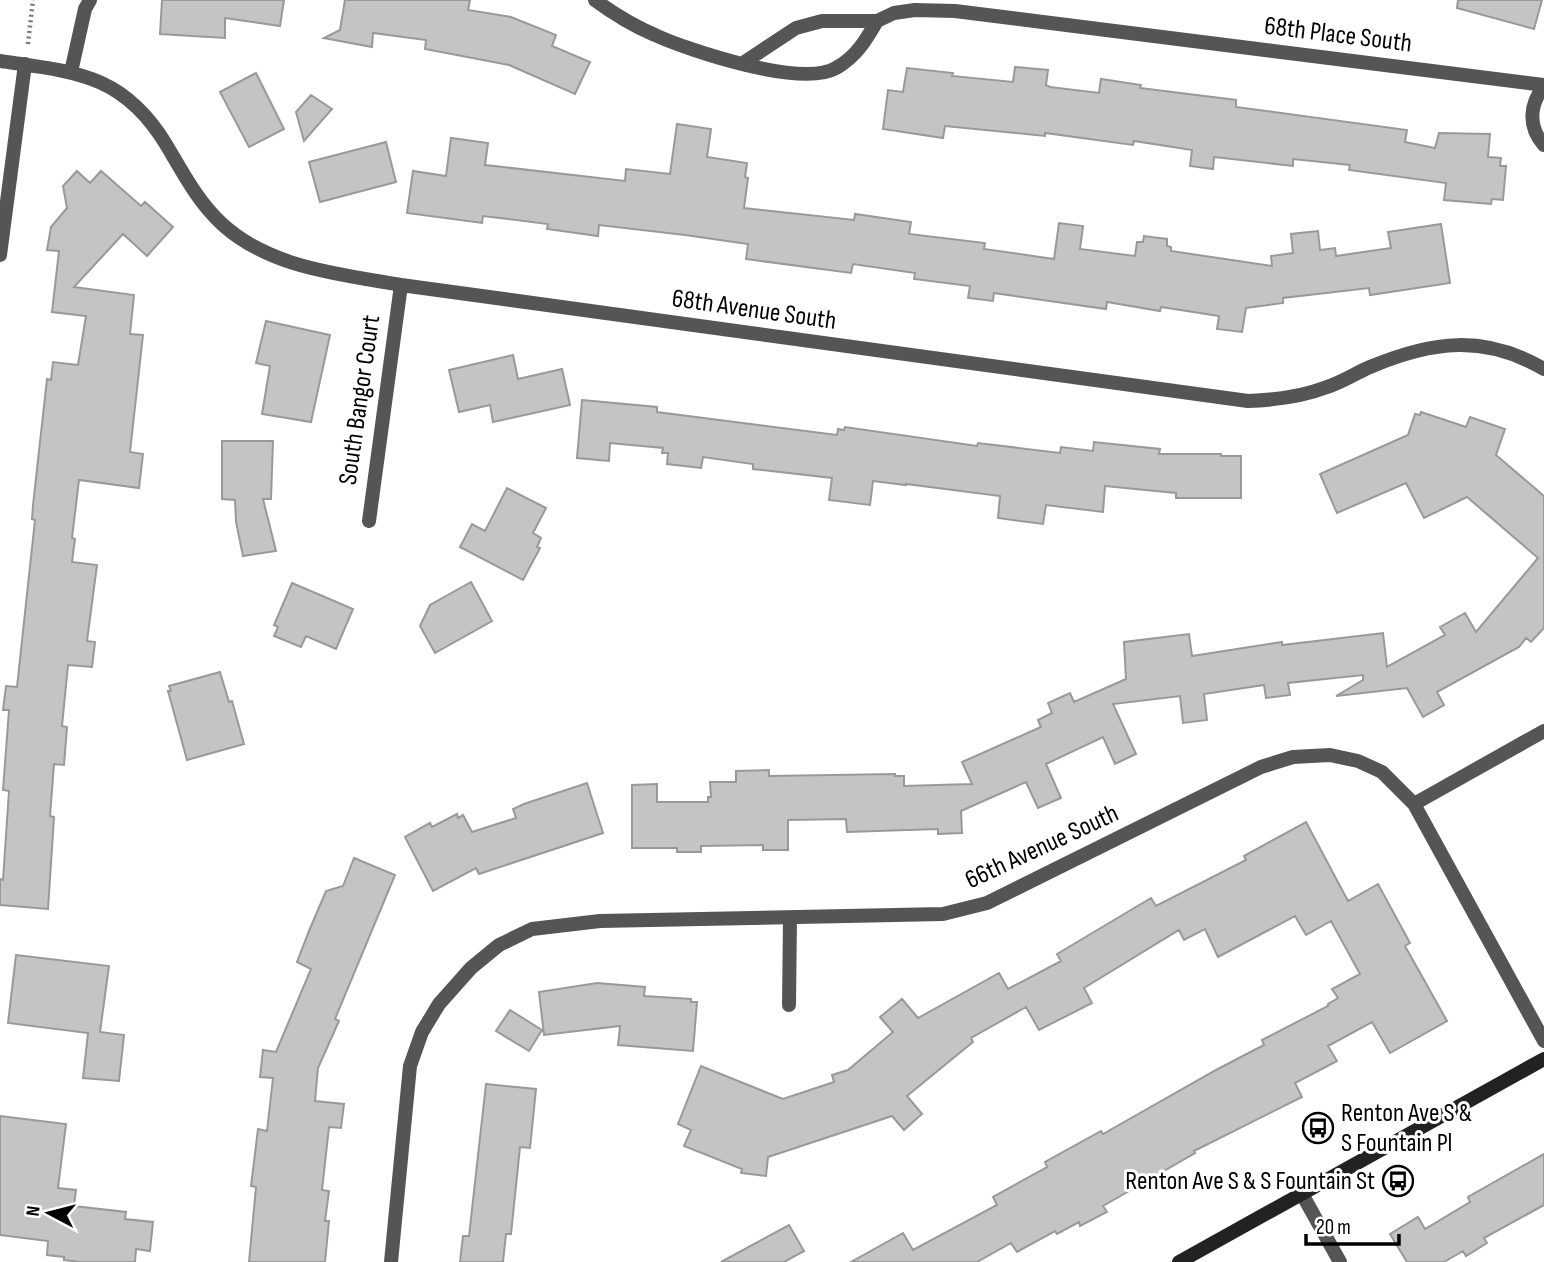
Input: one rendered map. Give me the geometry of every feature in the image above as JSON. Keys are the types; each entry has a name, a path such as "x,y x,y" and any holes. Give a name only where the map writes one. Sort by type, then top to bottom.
{"main road":[{"path":"1179,1262 1544,1059"}],"street":[{"path":"71,72 85,9 90,0"},
{"path":"595,0 630,23 695,51 788,74 818,74 835,69 862,48 877,21"},
{"name":"68th Place South","path":"743,63 796,28 822,21 877,21 894,13 915,10 955,11 1544,86"},
{"name":"68th Avenue South","path":"0,61 71,72 97,79 119,91 142,111 165,143 191,189 221,223 241,239 274,257 312,268 401,285 1248,401 1288,399 1328,387 1412,350 1459,343 1489,346 1544,369"},
{"path":"0,255 25,64"},
{"name":"68th Place South","path":"1544,86 1532,108 1535,133 1544,145"},
{"name":"South Bangor Court","path":"369,521 401,285"},
{"path":"1414,804 1544,731"},
{"name":"66th Avenue South","path":"391,1262 410,1066 422,1032 439,1004 471,968 499,945 532,929 600,921 943,914 987,903 1261,767 1293,757 1330,755 1358,761 1382,772 1414,804 1544,1041"},
{"path":"789,1005 790,918"},
{"path":"1302,1194 1340,1262"}],"path":[{"path":"25,64 33,0"}],"building":[{"path":"162,0 284,0 280,26 225,18 225,38 160,34"},
{"path":"345,0 470,0 468,10 511,17 556,35 552,46 590,62 575,94 509,65 425,49 426,40 373,33 372,47 324,38 340,30"},
{"path":"1458,0 1542,0 1534,29 1457,8"},
{"path":"1015,67 1048,70 1046,85 1050,87 1099,93 1101,79 1141,85 1140,88 1236,100 1236,107 1407,130 1405,142 1435,148 1439,133 1490,134 1488,157 1501,158 1500,166 1506,166 1503,200 1492,199 1491,204 1444,200 1446,183 1349,170 1350,165 1293,159 1293,166 1214,157 1213,169 1190,166 1192,150 1134,141 1133,145 1045,133 1045,136 945,126 943,138 883,129 888,90 903,92 907,68 1013,82"},
{"path":"256,73 284,129 249,147 220,92"},
{"path":"311,95 332,109 304,141 296,112"},
{"path":"677,124 711,129 707,157 747,163 744,208 854,220 855,214 911,222 909,234 985,243 984,249 1054,259 1059,223 1083,226 1080,249 1135,256 1137,242 1143,242 1144,236 1167,239 1167,246 1171,247 1171,251 1272,266 1271,256 1293,253 1291,234 1318,231 1320,250 1335,248 1336,256 1391,248 1388,232 1441,224 1450,283 1370,295 1369,288 1283,298 1283,303 1246,308 1242,332 1217,329 1219,316 1161,307 1160,311 1107,302 1106,309 994,293 993,301 968,298 970,286 914,279 915,273 853,264 851,273 746,259 748,244 685,235 599,225 598,236 547,229 548,224 483,216 482,223 407,213 413,171 446,176 451,138 488,143 485,165 625,181 626,169 670,174"},
{"path":"386,142 396,182 320,202 309,162"},
{"path":"77,171 90,183 101,171 141,206 145,202 173,227 147,256 123,234 74,287 134,295 130,334 143,335 130,452 143,454 139,488 79,480 72,562 97,565 87,641 95,642 92,667 68,665 62,726 67,727 64,765 54,764 50,816 54,817 48,909 0,905 9,791 3,790 9,710 3,710 6,686 17,687 47,379 51,380 53,362 78,365 86,316 52,312 59,251 47,250 51,227 67,208 63,186"},
{"path":"266,321 330,335 311,422 262,414 270,366 256,363"},
{"path":"513,355 518,379 562,369 570,405 493,422 490,405 459,412 449,370"},
{"path":"582,400 657,407 657,412 837,435 838,429 844,430 845,427 977,446 978,443 1060,453 1061,447 1093,451 1094,442 1160,449 1159,454 1241,456 1241,498 1176,498 1176,493 1105,486 1103,512 1046,505 1043,524 998,518 1000,496 906,484 873,481 870,505 829,500 832,478 753,469 753,464 703,457 701,468 667,464 668,453 662,453 663,448 610,443 609,461 577,458"},
{"path":"1421,412 1466,427 1470,417 1505,429 1496,455 1544,496 1544,628 1531,642 1526,638 1519,647 1437,692 1444,705 1423,717 1407,688 1336,696 1363,680 1363,675 1288,683 1290,695 1266,698 1264,685 1204,694 1207,720 1183,723 1180,696 1113,704 1136,754 1115,764 1103,737 1046,764 1061,798 1038,808 1026,782 961,811 962,833 938,834 938,829 847,832 846,819 788,820 788,850 763,850 763,845 701,846 701,852 677,852 677,848 632,848 632,785 657,784 657,802 708,802 708,797 711,797 710,782 736,782 736,771 769,770 769,776 895,774 904,776 904,786 972,784 962,762 1041,727 1038,720 1052,713 1048,703 1070,693 1074,702 1126,679 1124,642 1189,634 1192,656 1282,642 1282,645 1383,633 1387,667 1445,635 1440,627 1465,613 1476,632 1538,558 1467,497 1424,518 1406,483 1337,513 1320,474 1408,435 1415,414 1420,415"},
{"path":"222,441 273,441 271,499 263,499 276,551 243,556 236,522 235,500 222,499"},
{"path":"507,488 546,508 533,533 541,538 537,547 540,548 523,580 460,547 472,524 485,531"},
{"path":"471,582 492,621 435,653 420,626 430,605"},
{"path":"292,583 353,609 336,649 306,636 301,647 274,636 278,627 274,625"},
{"path":"220,672 229,702 232,701 244,744 187,760 168,691 171,691 169,686"},
{"path":"587,783 603,833 479,874 476,868 433,891 405,837 430,823 432,827 457,814 458,818 463,815 472,832 516,818 513,809 524,804"},
{"path":"1306,822 1348,901 1378,884 1410,943 1405,946 1447,1021 1390,1053 1372,1022 1328,1046 1337,1061 1295,1083 1302,1097 1194,1151 1195,1153 1103,1206 1107,1212 1080,1226 1079,1222 1057,1234 1055,1231 1017,1252 1011,1243 977,1262 851,1262 903,1233 913,1250 997,1205 993,1197 1047,1167 1045,1162 1101,1131 1103,1134 1264,1045 1262,1040 1328,1006 1338,998 1332,989 1360,974 1331,921 1306,935 1295,916 1218,957 1205,929 1184,940 1179,930 1084,988 1092,1003 1039,1030 1026,1007 971,1038 973,1042 907,1096 922,1114 904,1130 892,1116 768,1157 766,1176 741,1173 742,1169 684,1146 691,1130 678,1124 701,1066 783,1099 834,1082 832,1075 848,1070 893,1032 880,1017 902,999 918,1018 999,973 1008,989 1061,961 1057,954 1151,898 1156,906 1246,860 1244,856"},
{"path":"354,858 395,875 335,1019 339,1021 318,1068 315,1101 344,1104 341,1128 329,1127 322,1190 329,1191 325,1221 329,1221 325,1262 249,1262 256,1187 251,1186 258,1129 267,1131 273,1078 260,1077 263,1050 276,1052 311,969 297,962 309,931 326,891 343,886"},
{"path":"16,955 109,966 100,1032 124,1035 119,1081 83,1078 88,1033 8,1023"},
{"path":"597,983 645,987 644,996 691,999 691,1002 697,1002 693,1051 618,1045 620,1026 544,1035 539,992"},
{"path":"510,1010 542,1030 529,1051 496,1031"},
{"path":"486,1084 536,1089 530,1148 520,1147 511,1234 506,1234 503,1262 460,1262 463,1236 469,1236"},
{"path":"0,1116 66,1124 58,1188 76,1190 74,1206 126,1212 125,1219 153,1222 150,1251 136,1249 135,1262 79,1262 47,1255 48,1241 0,1235"},
{"path":"1544,1154 1544,1205 1484,1238 1487,1243 1466,1256 1463,1251 1444,1262 1407,1262 1390,1234 1418,1217 1425,1229 1470,1202 1468,1197"},
{"path":"789,1225 804,1251 784,1262 721,1262"}],"place":[{"name":"Renton Ave S & S Fountain Pl","path":"1318,1128"},
{"name":"Renton Ave S & S Fountain St","path":"1398,1181"}]}
